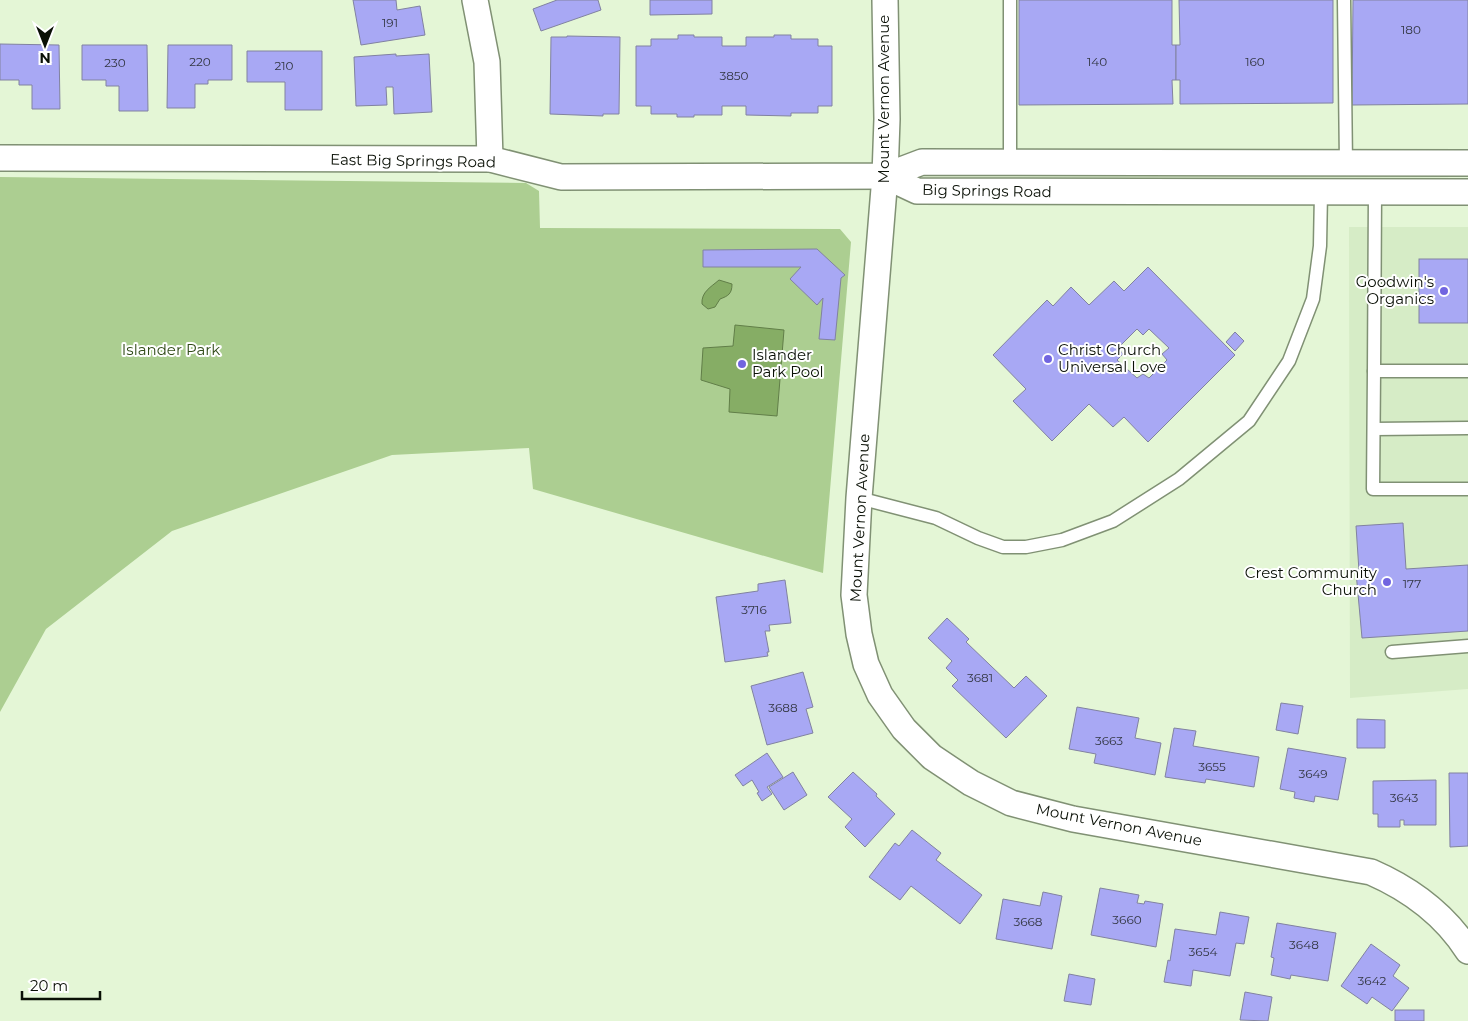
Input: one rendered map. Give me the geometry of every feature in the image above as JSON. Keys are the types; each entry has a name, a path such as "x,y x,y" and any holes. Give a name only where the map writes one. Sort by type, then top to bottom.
{"street":[{"path":"475,0 487,62 490,159"},
{"name":"Mount Vernon Avenue","path":"884,0 887,119 885,176 859,498 854,595 859,634 866,664 880,695 904,729 932,757 972,783 1011,803 1073,819 1371,872 1393,882 1426,903 1466,943"},
{"name":"East Big Springs Road","path":"0,158 490,159 561,177 885,176"},
{"name":"Big Springs Road","path":"885,176 922,162 1468,164"},
{"name":"Big Springs Road","path":"885,176 917,191 1468,192"}],"lane":[{"path":"1010,0 1010,163"},
{"path":"1344,0 1346,164"},
{"path":"859,498 936,518 978,538 1003,547 1026,547 1062,540 1113,521 1179,479 1249,422 1290,361 1313,298 1320,246 1322,192"},
{"path":"1375,192 1373,489 1468,489"},
{"path":"1374,371 1468,371"},
{"path":"1374,429 1468,428"},
{"path":"1392,652 1468,646"}],"shaded area":[{"path":"1349,227 1468,227 1468,689 1350,698"},
{"path":"719,280 732,284 731,290 727,296 720,299 715,307 708,309 702,304 703,296"},
{"name":"Islander Park Pool","path":"735,325 784,330 777,416 729,412 730,389 701,380 703,348 733,346"}],"green space":[{"name":"Islander Park","path":"0,177 526,183 539,191 540,228 840,229 851,242 823,573 533,489 529,448 392,455 172,531 46,629 0,712"}],"building":[{"path":"353,0 396,0 397,10 420,6 425,35 361,45"},
{"path":"557,0 598,0 601,10 541,31 533,9"},
{"path":"650,0 712,0 712,14 650,15"},
{"path":"1019,0 1172,0 1172,45 1176,45 1176,80 1172,80 1173,104 1019,105"},
{"path":"1179,0 1333,0 1333,103 1180,104 1180,80 1176,80 1176,45 1180,45"},
{"path":"1353,0 1468,0 1468,104 1352,105"},
{"path":"678,35 722,37 722,46 746,46 746,37 791,35 791,39 818,39 818,46 832,46 832,106 818,106 818,113 791,113 791,116 746,115 746,106 722,106 722,115 677,117 677,114 651,114 651,106 636,106 636,46 651,46 651,39 678,39"},
{"path":"551,37 620,37 619,114 603,114 603,116 550,114"},
{"path":"0,44 59,45 60,109 32,109 32,85 19,85 19,80 0,80"},
{"path":"82,45 147,45 148,111 119,111 119,86 106,86 106,80 82,80"},
{"path":"168,45 232,45 232,80 208,80 208,84 195,84 195,108 167,108"},
{"path":"247,51 322,51 322,110 285,110 285,82 247,82"},
{"path":"396,54 396,56 429,54 432,112 394,114 393,87 386,87 387,105 356,106 354,57"},
{"path":"817,249 845,275 841,278 835,340 819,339 823,298 817,305 790,279 801,267 703,267 703,250"},
{"name":"Goodwin's Organics","path":"1419,259 1468,259 1468,323 1419,323"},
{"path":"1148,267 1235,355 1148,442 1124,417 1113,427 1089,404 1052,441 1013,401 1026,389 993,355 1047,300 1053,306 1071,287 1089,305 1114,281 1124,291","holes":["1137,329 1143,335 1149,329 1169,348 1162,354 1167,360 1149,378 1143,374 1137,378 1117,360 1123,354 1118,348"]},
{"path":"1235,332 1244,341 1235,351 1226,342"},
{"path":"1403,523 1406,569 1468,565 1468,631 1362,638 1356,572 1359,571 1356,526"},
{"path":"785,580 791,623 769,625 770,631 765,631 768,656 725,662 716,597 758,591 758,584"},
{"path":"947,618 969,639 966,642 1014,688 1026,676 1047,696 1006,738 952,686 958,680 946,668 952,661 928,638"},
{"path":"803,672 813,707 806,709 813,733 767,745 751,686"},
{"path":"1281,703 1303,706 1298,734 1276,730"},
{"path":"1077,707 1139,718 1135,738 1161,743 1155,775 1094,763 1096,754 1069,749"},
{"path":"1357,719 1385,720 1385,748 1357,748"},
{"path":"1174,728 1196,731 1193,746 1259,757 1254,787 1206,779 1205,783 1165,777"},
{"path":"1288,748 1346,758 1338,800 1315,796 1314,802 1294,798 1295,792 1280,789"},
{"path":"767,753 783,777 767,787 772,794 762,801 752,780 743,786 735,775"},
{"path":"793,772 807,795 784,810 769,787"},
{"path":"853,772 895,814 865,847 845,827 852,819 828,797"},
{"path":"1449,773 1468,773 1468,846 1450,847"},
{"path":"1436,780 1436,825 1404,825 1404,820 1400,820 1400,827 1378,827 1378,814 1373,814 1373,781"},
{"path":"912,830 941,853 936,860 982,895 960,924 911,886 900,900 869,877 895,843 899,846"},
{"path":"1100,888 1139,895 1137,903 1144,904 1145,901 1163,904 1156,947 1091,935"},
{"path":"1043,892 1062,896 1052,949 996,939 1003,899 1040,906"},
{"path":"1220,912 1249,917 1244,944 1236,943 1230,976 1193,970 1191,986 1164,982 1168,960 1170,961 1175,929 1216,935"},
{"path":"1277,923 1336,933 1328,981 1291,975 1290,979 1271,975 1274,958 1271,957"},
{"path":"1371,944 1400,965 1393,976 1409,988 1392,1011 1372,997 1367,1004 1341,986"},
{"path":"1069,974 1095,979 1091,1005 1064,1001"},
{"path":"1245,992 1272,997 1268,1021 1240,1020"},
{"path":"1395,1010 1424,1010 1424,1021 1395,1021"}],"place":[{"name":"Goodwin's Organics","path":"1444,291"},
{"name":"Christ Church Universal Love","path":"1048,359"},
{"name":"Islander Park Pool","path":"742,364"},
{"name":"Crest Community Church","path":"1387,582"}]}
